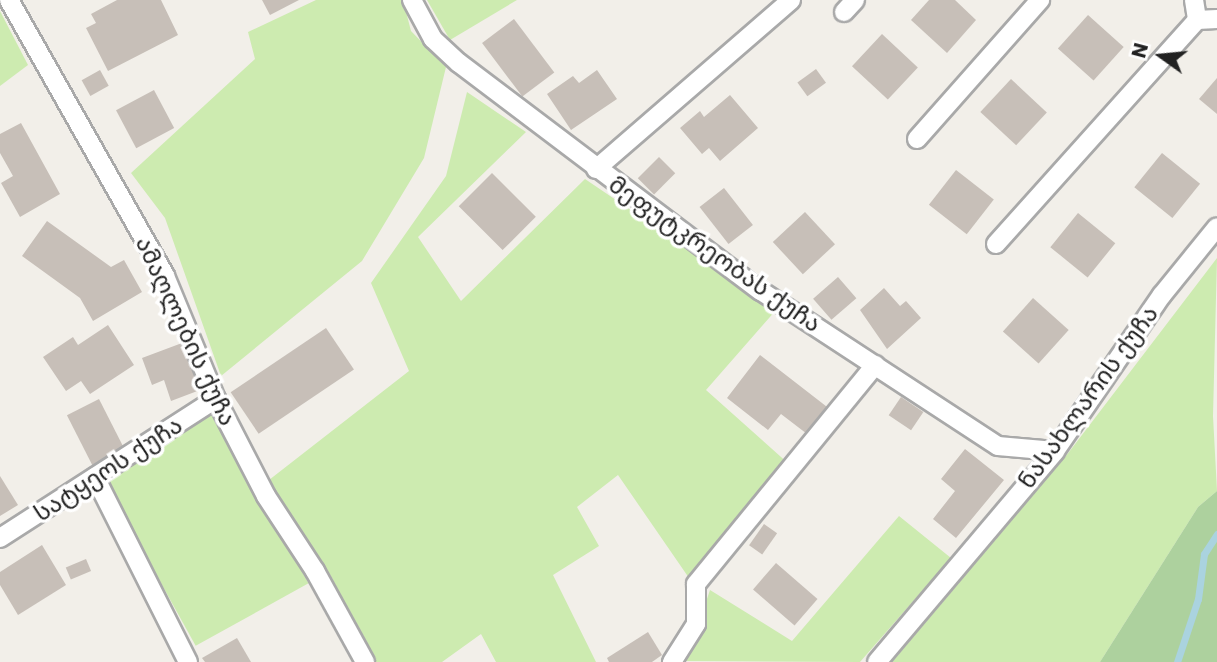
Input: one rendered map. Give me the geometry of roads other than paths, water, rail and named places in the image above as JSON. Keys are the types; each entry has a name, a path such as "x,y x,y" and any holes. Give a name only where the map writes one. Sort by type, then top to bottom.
{"street":[{"name":"ამაღლების ქუჩა","path":"9,0 165,276 216,399 266,496 315,571 365,662"},
{"name":"მეფუტკრეობას ქუჩა","path":"412,0 433,39 459,63 761,291 998,446 1055,452"},
{"path":"596,169 791,0"},
{"path":"917,139 1041,0"},
{"path":"1194,0 1197,20"},
{"path":"996,244 1197,20 1217,19"},
{"name":"ნასახლარის ქუჩა","path":"877,662 1055,452 1162,295 1217,227"},
{"path":"672,662 696,624 696,584 875,365"},
{"name":"სატყეოს ქუჩა","path":"0,538 216,399"},
{"path":"95,477 188,662"}],"waterway":[{"path":"1177,662 1198,599 1204,554 1217,534"}]}
